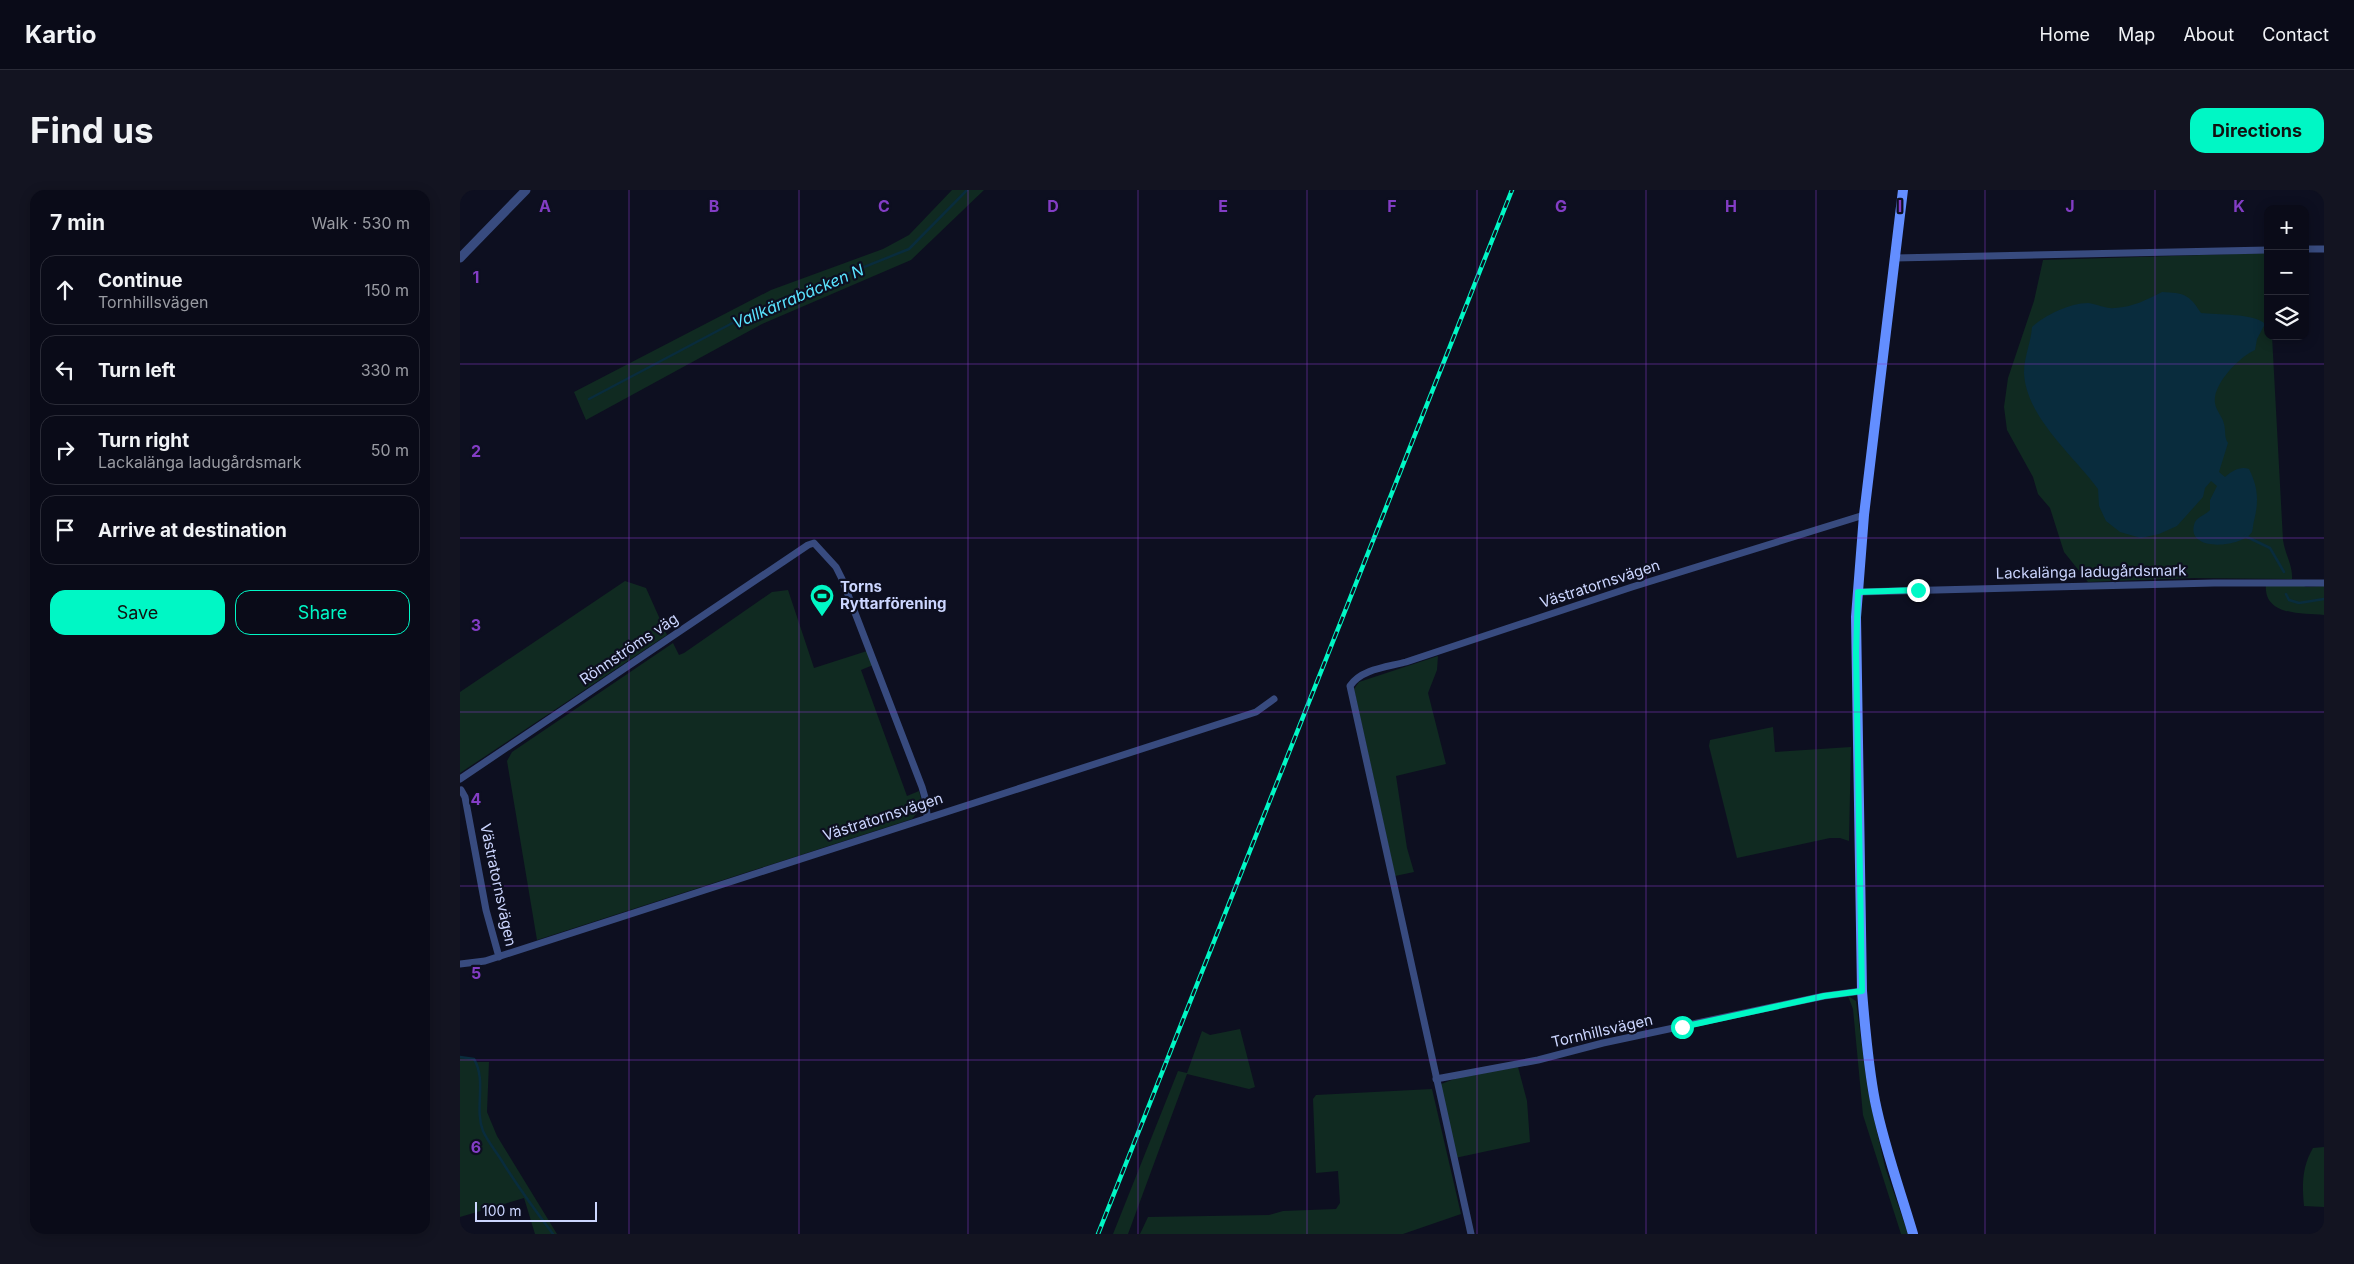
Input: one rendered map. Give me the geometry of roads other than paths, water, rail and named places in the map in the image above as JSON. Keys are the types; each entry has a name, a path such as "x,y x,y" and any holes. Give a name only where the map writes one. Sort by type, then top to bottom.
{"main road":[{"path":"1903,190 1864,515 1858,592 1856,668 1862,991 1875,1101 1886,1144 1914,1234"}],"street":[{"path":"460,258 526,190"},
{"path":"2309,249 2324,249"},
{"path":"1896,258 2264,250"},
{"name":"Västratornsvägen","path":"1436,1078 1350,686 1353,680 1372,671 1406,662 1632,587 1864,515"},
{"name":"Rönnströms väg","path":"460,779 808,545 814,543 836,567 842,579 922,788 926,801 927,817"},
{"name":"Lackalänga ladugårdsmark","path":"1858,592 2214,582 2324,583"},
{"name":"Västratornsvägen","path":"460,964 478,963 499,957 1256,712 1274,699"},
{"name":"Västratornsvägen","path":"461,790 466,797 486,910 499,957"},
{"name":"Tornhillsvägen","path":"1436,1078 1538,1060 1603,1043 1757,1010 1862,991"},
{"path":"1436,1078 1471,1234"}],"water":[{"path":"2162,292 2176,293 2189,298 2201,313 2244,316 2260,320 2264,323 2257,339 2255,350 2228,372 2215,396 2215,403 2225,427 2228,443 2219,472 2225,477 2242,468 2249,469 2257,494 2257,507 2252,532 2247,537 2238,541 2217,545 2199,540 2194,534 2195,522 2210,510 2210,500 2217,486 2211,481 2205,488 2203,497 2177,526 2159,534 2141,538 2120,532 2106,521 2099,506 2098,489 2052,435 2033,405 2024,373 2032,327 2058,310 2073,305 2088,303 2112,308 2139,303"}],"waterway":[{"name":"Vallkärrabäcken N","path":"589,399 757,310 909,249 967,190"},
{"path":"2245,536 2270,548 2284,572"},
{"path":"2286,594 2289,600 2299,603 2324,599"},
{"path":"460,1057 474,1059 478,1067 480,1076 480,1113 483,1131 519,1187 553,1234"}],"railway":[{"path":"1098,1234 1512,190"}],"place":[{"name":"Torns Ryttarförening","path":"822,617"}]}
